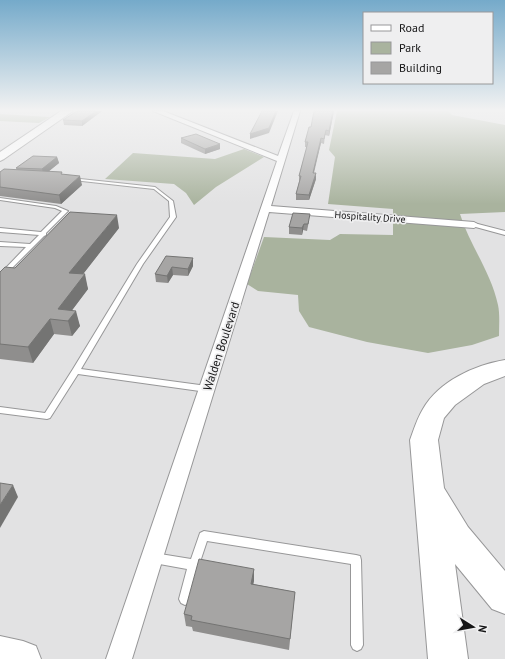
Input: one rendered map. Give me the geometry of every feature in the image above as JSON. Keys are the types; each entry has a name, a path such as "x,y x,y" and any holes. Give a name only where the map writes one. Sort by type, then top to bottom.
{"highway":[{"path":"448,659 424,440 433,414 450,395 470,381 505,368"},
{"path":"427,474 443,517 481,571 505,596"}],"main road":[{"path":"1,156 22,142"},
{"path":"0,654 23,659"}],"street":[{"path":"235,142 280,159"},
{"name":"Walden Boulevard","path":"119,659 266,209 286,142"},
{"name":"Hospitality Drive","path":"266,209 474,224"}],"lane":[{"path":"0,410 47,416 76,371 140,264 173,217 170,201 155,188 65,179"},
{"path":"0,199 56,207 65,211 0,277"},
{"path":"474,224 505,233"},
{"path":"0,230 44,234"},
{"path":"0,244 31,246"},
{"path":"76,371 207,390"},
{"path":"185,599 194,565 204,536 356,560 357,645"},
{"path":"152,558 194,565"}],"green space":[{"path":"331,142 505,142 505,212 460,214 469,237 491,281 495,293 499,312 499,336 472,345 428,353 367,342 309,327 299,311 298,295 258,291 247,284 264,237 330,240 340,234 393,235 393,209 328,204 335,157 329,150"},
{"path":"244,149 264,157 216,187 194,205 186,193 174,184 105,179 133,153 215,159"}],"building":[{"path":"189,142 215,142 220,144 205,149"},
{"path":"305,142 320,142 313,173 316,173 309,195 296,194 308,142"},
{"path":"33,156 57,157 42,169 16,168"},
{"path":"4,169 62,172 61,174 80,176 59,195 0,187 0,172"},
{"path":"70,212 117,215 69,273 85,274 58,309 76,311 68,321 50,319 28,347 0,344 0,272 5,267 15,268"},
{"path":"293,213 310,214 308,224 304,224 302,228 289,227"},
{"path":"166,256 193,258 188,269 172,267 167,276 155,274"},
{"path":"0,483 13,485 0,505"},
{"path":"199,559 254,569 251,584 295,592 290,639 191,620 192,616 184,614"}]}
